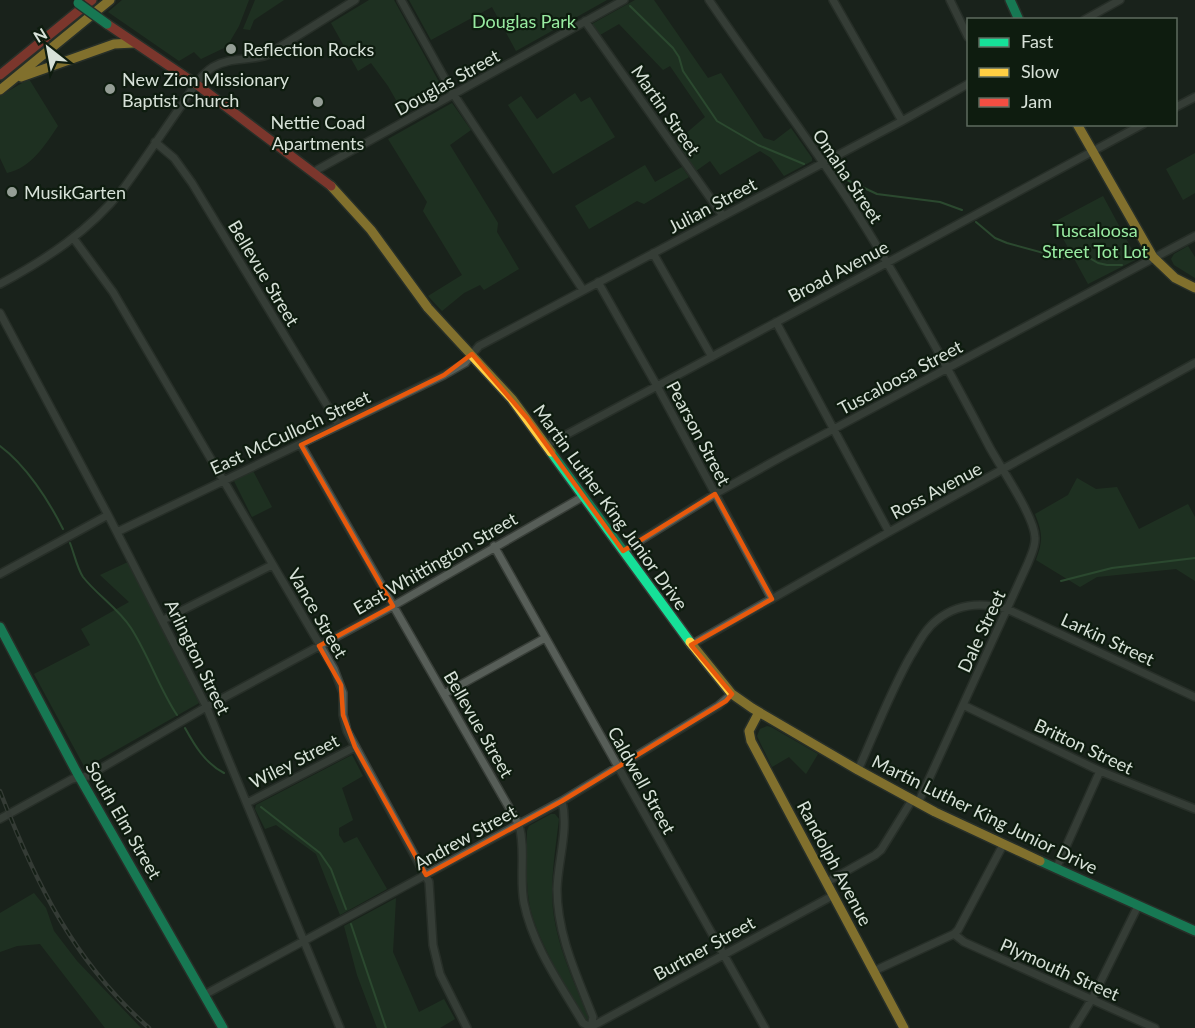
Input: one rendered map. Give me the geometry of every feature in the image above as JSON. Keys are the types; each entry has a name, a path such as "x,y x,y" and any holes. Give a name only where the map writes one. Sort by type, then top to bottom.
{"main road":[{"path":"1,73 92,0"},
{"path":"0,90 110,0"},
{"path":"1010,0 1018,18"},
{"name":"Martin Luther King Junior Drive","path":"76,2 196,84 326,181 371,230 423,302 512,399 547,444 691,645 732,694 858,770 915,801 1003,845 1195,931"},
{"path":"15,80 114,44 134,43"},
{"path":"1078,126 1153,257 1175,278 1195,288"},
{"name":"South Elm Street","path":"0,627 80,777 223,1028"},
{"name":"Randolph Avenue","path":"759,712 749,731 751,741 904,1028"}],"street":[{"path":"0,284 74,239 101,214 123,189 196,84 212,68 225,62 255,59 267,55 355,0"},
{"path":"401,0 454,95 582,290"},
{"name":"Douglas Street","path":"315,171 624,0"},
{"name":"Omaha Street","path":"709,0 824,163 887,262 948,368 1003,471"},
{"path":"833,0 902,121"},
{"path":"950,0 967,33"},
{"path":"1088,18 1120,0"},
{"name":"Martin Street","path":"585,21 723,216"},
{"name":"Julian Street","path":"472,354 479,346 582,290 967,85"},
{"path":"1177,106 1195,96"},
{"name":"Broad Avenue","path":"547,444 977,216 1139,126"},
{"name":"Bellevue Street","path":"155,142 174,158 192,183 339,425"},
{"name":"Tuscaloosa Street","path":"623,551 715,495 834,429 1195,236"},
{"name":"Vance Street","path":"74,239 113,292 341,685 343,715 355,747 429,882 433,945 440,974 466,1028"},
{"path":"653,253 712,357"},
{"name":"Pearson Street","path":"598,282 772,599"},
{"name":"Arlington Street","path":"0,313 117,532 207,708 340,1028"},
{"path":"776,322 889,532"},
{"name":"East McCulloch Street","path":"117,532 444,375 465,363 472,354"},
{"name":"Ross Avenue","path":"691,645 889,532 1195,363"},
{"name":"Bellevue Street","path":"301,444 519,825 521,886 531,929 583,1023 591,1028"},
{"name":"Dale Street","path":"826,882 880,850 915,801 963,705 1028,563 1035,536 1003,471"},
{"name":"East Whittington Street","path":"0,819 72,779 88,776 393,606 584,496"},
{"path":"0,574 108,515"},
{"name":"Caldwell Street","path":"494,546 765,1028"},
{"path":"163,620 272,565"},
{"name":"Larkin Street","path":"858,770 894,686 929,627 948,612 970,605 983,604 1007,609 1195,697"},
{"path":"444,694 545,638"},
{"name":"Andrew Street","path":"204,995 562,801 718,706 732,694"},
{"name":"Britton Street","path":"963,705 1100,771 1195,809"},
{"name":"Wiley Street","path":"247,803 355,747"},
{"path":"1056,869 1100,771"},
{"path":"562,801 565,815 558,873 560,917 564,942 593,1017 591,1028"},
{"path":"874,971 954,934 961,926 1003,845"},
{"name":"Burtner Street","path":"591,1028 834,895"},
{"path":"1074,1028 1092,999 1138,906"},
{"name":"Plymouth Street","path":"954,934 963,942 1155,1028"}],"highlighted area":[{"path":"472,354 527,418 623,551 715,494 772,599 691,645 732,694 726,701 562,801 426,875 355,747 343,715 341,685 319,646 393,606 301,445 444,375"}],"green space":[{"path":"122,0 249,0 239,26 224,48 201,59 194,52 179,61 108,12"},
{"path":"255,0 284,0 254,20 250,30 243,29"},
{"path":"369,0 394,0 444,91 404,114 371,63 358,71 331,23"},
{"name":"Douglas Park","path":"409,0 607,0 516,51 492,7 431,40"},
{"path":"635,0 654,0 708,78 721,73 764,138 774,141 791,128 812,161 784,176 771,158 760,151 720,175 710,161 696,171 676,142 705,117 670,66 663,70 619,24 600,35 592,24"},
{"path":"29,79 58,126 30,161 7,173 0,158 0,96"},
{"path":"575,93 581,102 590,97 615,137 553,174 508,105 521,96 537,119"},
{"path":"452,103 471,130 450,145 498,223 497,232 519,269 484,290 480,285 464,293 442,311 428,296 462,275 423,211 427,202 388,139"},
{"path":"1195,153 1195,193 1183,200 1166,169"},
{"path":"645,165 655,182 682,167 689,177 644,204 637,201 589,229 575,206"},
{"name":"Tuscaloosa Street Tot Lot","path":"1103,196 1137,259 1088,284 1054,222"},
{"path":"1188,246 1195,257 1195,278 1174,265 1171,259 1174,254"},
{"path":"251,467 272,507 252,517 232,477"},
{"path":"1077,478 1096,489 1117,487 1139,529 1188,504 1195,517 1195,581 1176,569 1097,577 1080,587 1036,560 1041,537 1035,514 1068,495"},
{"path":"128,562 199,703 85,768 34,674 90,645 81,629 129,602 100,575"},
{"path":"767,726 818,754 806,774 789,757 772,767 757,736 760,729"},
{"path":"352,755 363,776 342,788 353,820 339,828 339,835 344,843 357,837 387,889 340,915 316,854 276,825 265,829 255,809 256,805"},
{"path":"555,814 559,819 552,884 553,909 559,942 589,1019 586,1020 548,953 529,901 527,831 529,826"},
{"path":"34,893 46,908 54,931 77,961 141,1028 105,1028 40,944 17,946 0,952 0,913"},
{"path":"396,898 393,952 419,1012 444,999 455,1019 440,1028 377,1028 357,975 344,926"}],"waterway":[{"path":"630,6 673,48 679,57 683,71 717,121 758,145 804,164"},
{"path":"845,179 877,194 940,202 962,210"},
{"path":"976,222 995,238 1007,243 1062,258 1067,258 1071,253 1081,253 1098,263 1122,265"},
{"path":"0,446 19,463 36,484 63,529"},
{"path":"70,543 83,577 131,628 177,715"},
{"path":"1061,581 1112,568 1195,558"},
{"path":"185,728 206,759 224,773"},
{"path":"261,807 320,853 331,869 346,909"},
{"path":"351,924 386,1028"}],"railway":[{"path":"0,791 43,889 78,948 122,1003 149,1028"}],"traffic: fast":[{"path":"1010,0 1018,18"},
{"path":"78,3 107,24"},
{"path":"551,452 690,642"},
{"path":"0,627 76,771 223,1028"},
{"path":"1040,861 1195,931"}],"traffic: slow":[{"path":"0,90 110,0"},
{"path":"21,77 114,44 134,43"},
{"path":"1078,126 1153,257 1175,278 1195,288"},
{"path":"331,186 371,230 428,308 512,399 551,452"},
{"path":"690,642 732,694 752,708 935,812 1040,861"},
{"path":"759,712 749,731 751,741 904,1028"}],"traffic: jam":[{"path":"0,75 92,0"},
{"path":"107,24 196,84 331,186"}],"place":[{"name":"Reflection Rocks","path":"231,49"},
{"name":"New Zion Missionary Baptist Church","path":"110,89"},
{"name":"Nettie Coad Apartments","path":"318,102"},
{"name":"MusikGarten","path":"12,192"}]}
